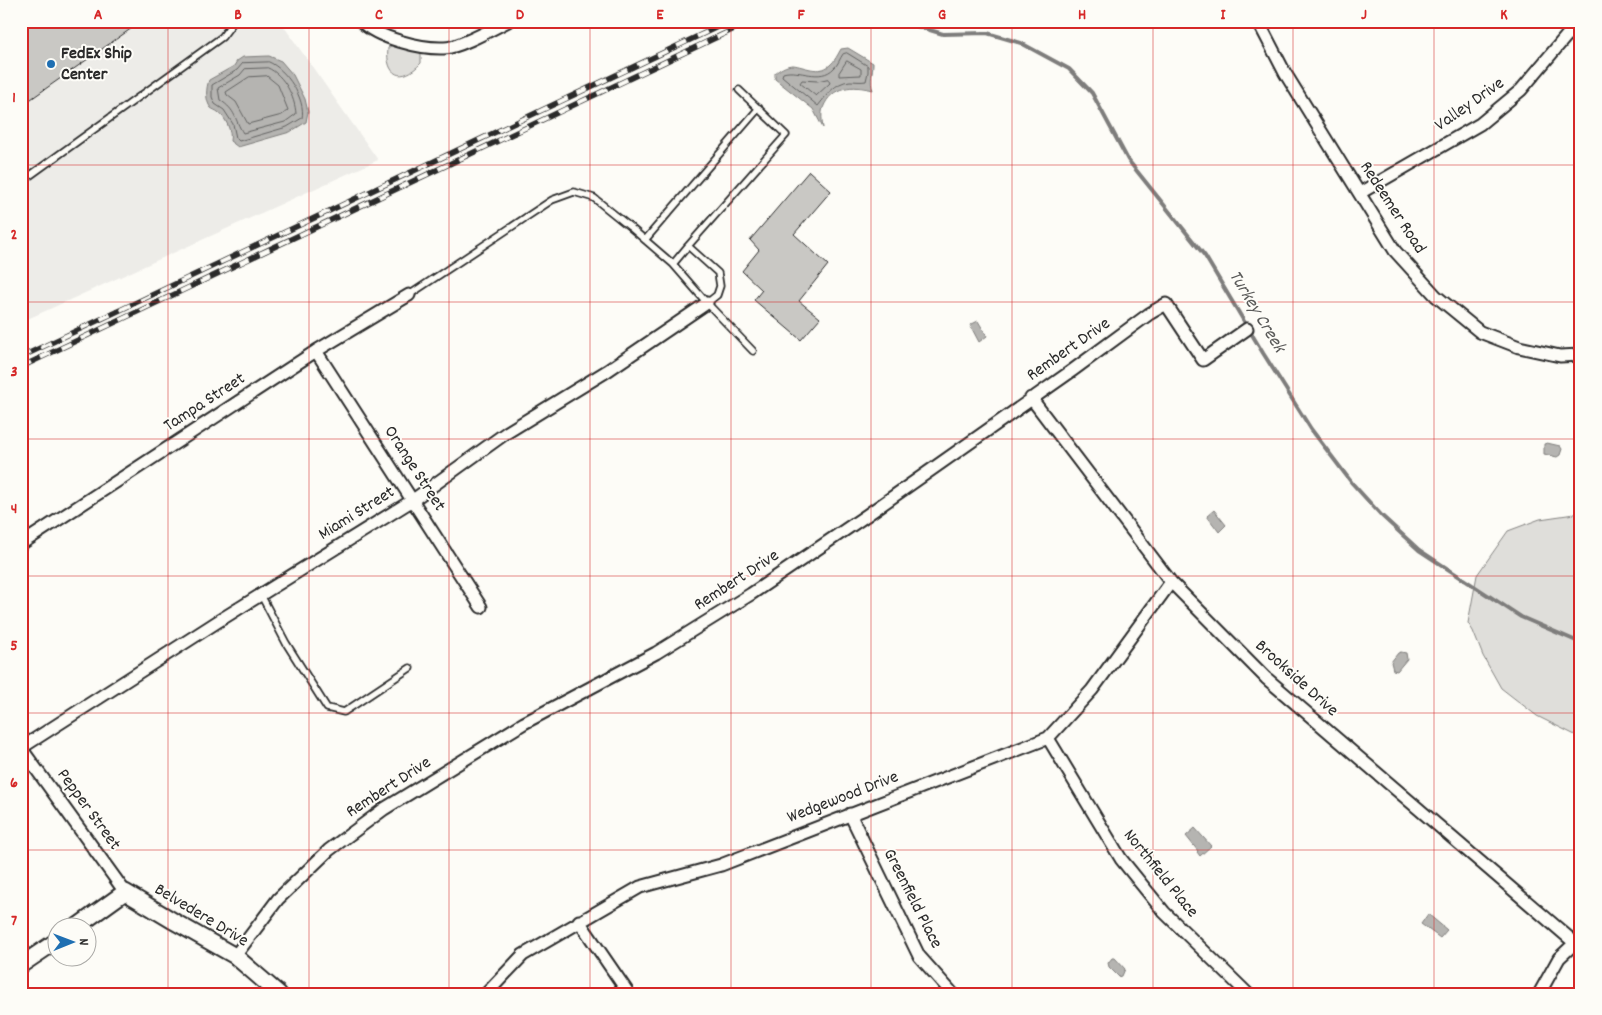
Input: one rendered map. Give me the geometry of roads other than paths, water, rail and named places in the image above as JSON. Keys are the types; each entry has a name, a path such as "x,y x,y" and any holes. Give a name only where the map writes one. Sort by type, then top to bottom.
{"street":[{"path":"361,21 383,36 419,45 446,48 480,36 508,21"},
{"name":"Redeemer Road","path":"1258,21 1285,72 1395,251 1436,296 1480,332 1519,346 1560,356 1581,355"},
{"name":"Valley Drive","path":"1360,193 1480,124 1521,90 1579,21"},
{"name":"Tampa Street","path":"21,544 316,351 410,295"},
{"name":"Miami Street","path":"21,748 413,500 506,433 607,371 707,303"},
{"name":"Rembert Drive","path":"235,956 278,900 329,850 384,809 524,724 656,653 751,594 867,515 1149,314 1166,304 1203,360 1247,329"},
{"name":"Orange Street","path":"316,351 481,607"},
{"name":"Brookside Drive","path":"1031,398 1171,582 1266,678 1578,944"},
{"name":"Wedgewood Drive","path":"486,994 523,955 640,888 721,865 1048,738 1092,690 1171,582"},
{"name":"Northfield Place","path":"1048,738 1120,859 1164,912 1248,994"},
{"name":"Pepper Street","path":"21,748 125,892"},
{"name":"Greenfield Place","path":"850,814 919,956 953,994"},
{"path":"89,918 125,892"},
{"name":"Belvedere Drive","path":"125,892 235,956 279,994"},
{"path":"580,921 629,994"},
{"path":"1539,994 1559,958 1578,944"},
{"path":"21,965 48,947"}],"lane":[{"path":"21,182 222,37 234,21"},
{"path":"673,264 786,135 739,90"},
{"path":"645,240 759,108"},
{"path":"410,295 552,200 574,192 594,198 673,264 753,351"},
{"path":"688,246 718,273 720,286 717,295 707,303"},
{"path":"261,595 286,643 328,708 344,712 410,668"}],"water":[{"path":"848,48 873,63 871,80 873,90 851,87 844,88 832,95 822,110 823,128 813,109 775,79 775,73 790,65 816,70 826,68 833,62 841,49"},
{"path":"269,56 281,61 293,75 305,99 308,112 306,122 290,132 238,147 230,141 228,125 224,118 209,105 207,87 209,80 234,66 243,57"},
{"path":"978,321 987,336 979,342 970,325"},
{"path":"1544,444 1560,446 1562,449 1560,455 1557,457 1544,454"},
{"path":"1214,510 1226,525 1219,532 1207,516"},
{"path":"1401,652 1406,653 1407,659 1397,671 1393,670 1391,662"},
{"path":"1195,828 1211,846 1200,856 1186,836"},
{"path":"1428,914 1447,930 1440,938 1421,924"},
{"path":"1112,958 1115,958 1125,969 1122,976 1119,977 1109,967 1108,963"}],"waterway":[{"name":"Turkey Creek","path":"908,21 910,24 943,34 987,33 1021,43 1069,69 1092,93 1128,160 1205,256 1311,429 1352,483 1382,516 1419,550 1521,617 1581,643"}],"railway":[{"path":"21,357 730,21"},
{"path":"21,367 751,21"}],"place":[{"name":"FedEx Ship Center","path":"51,64"}]}
